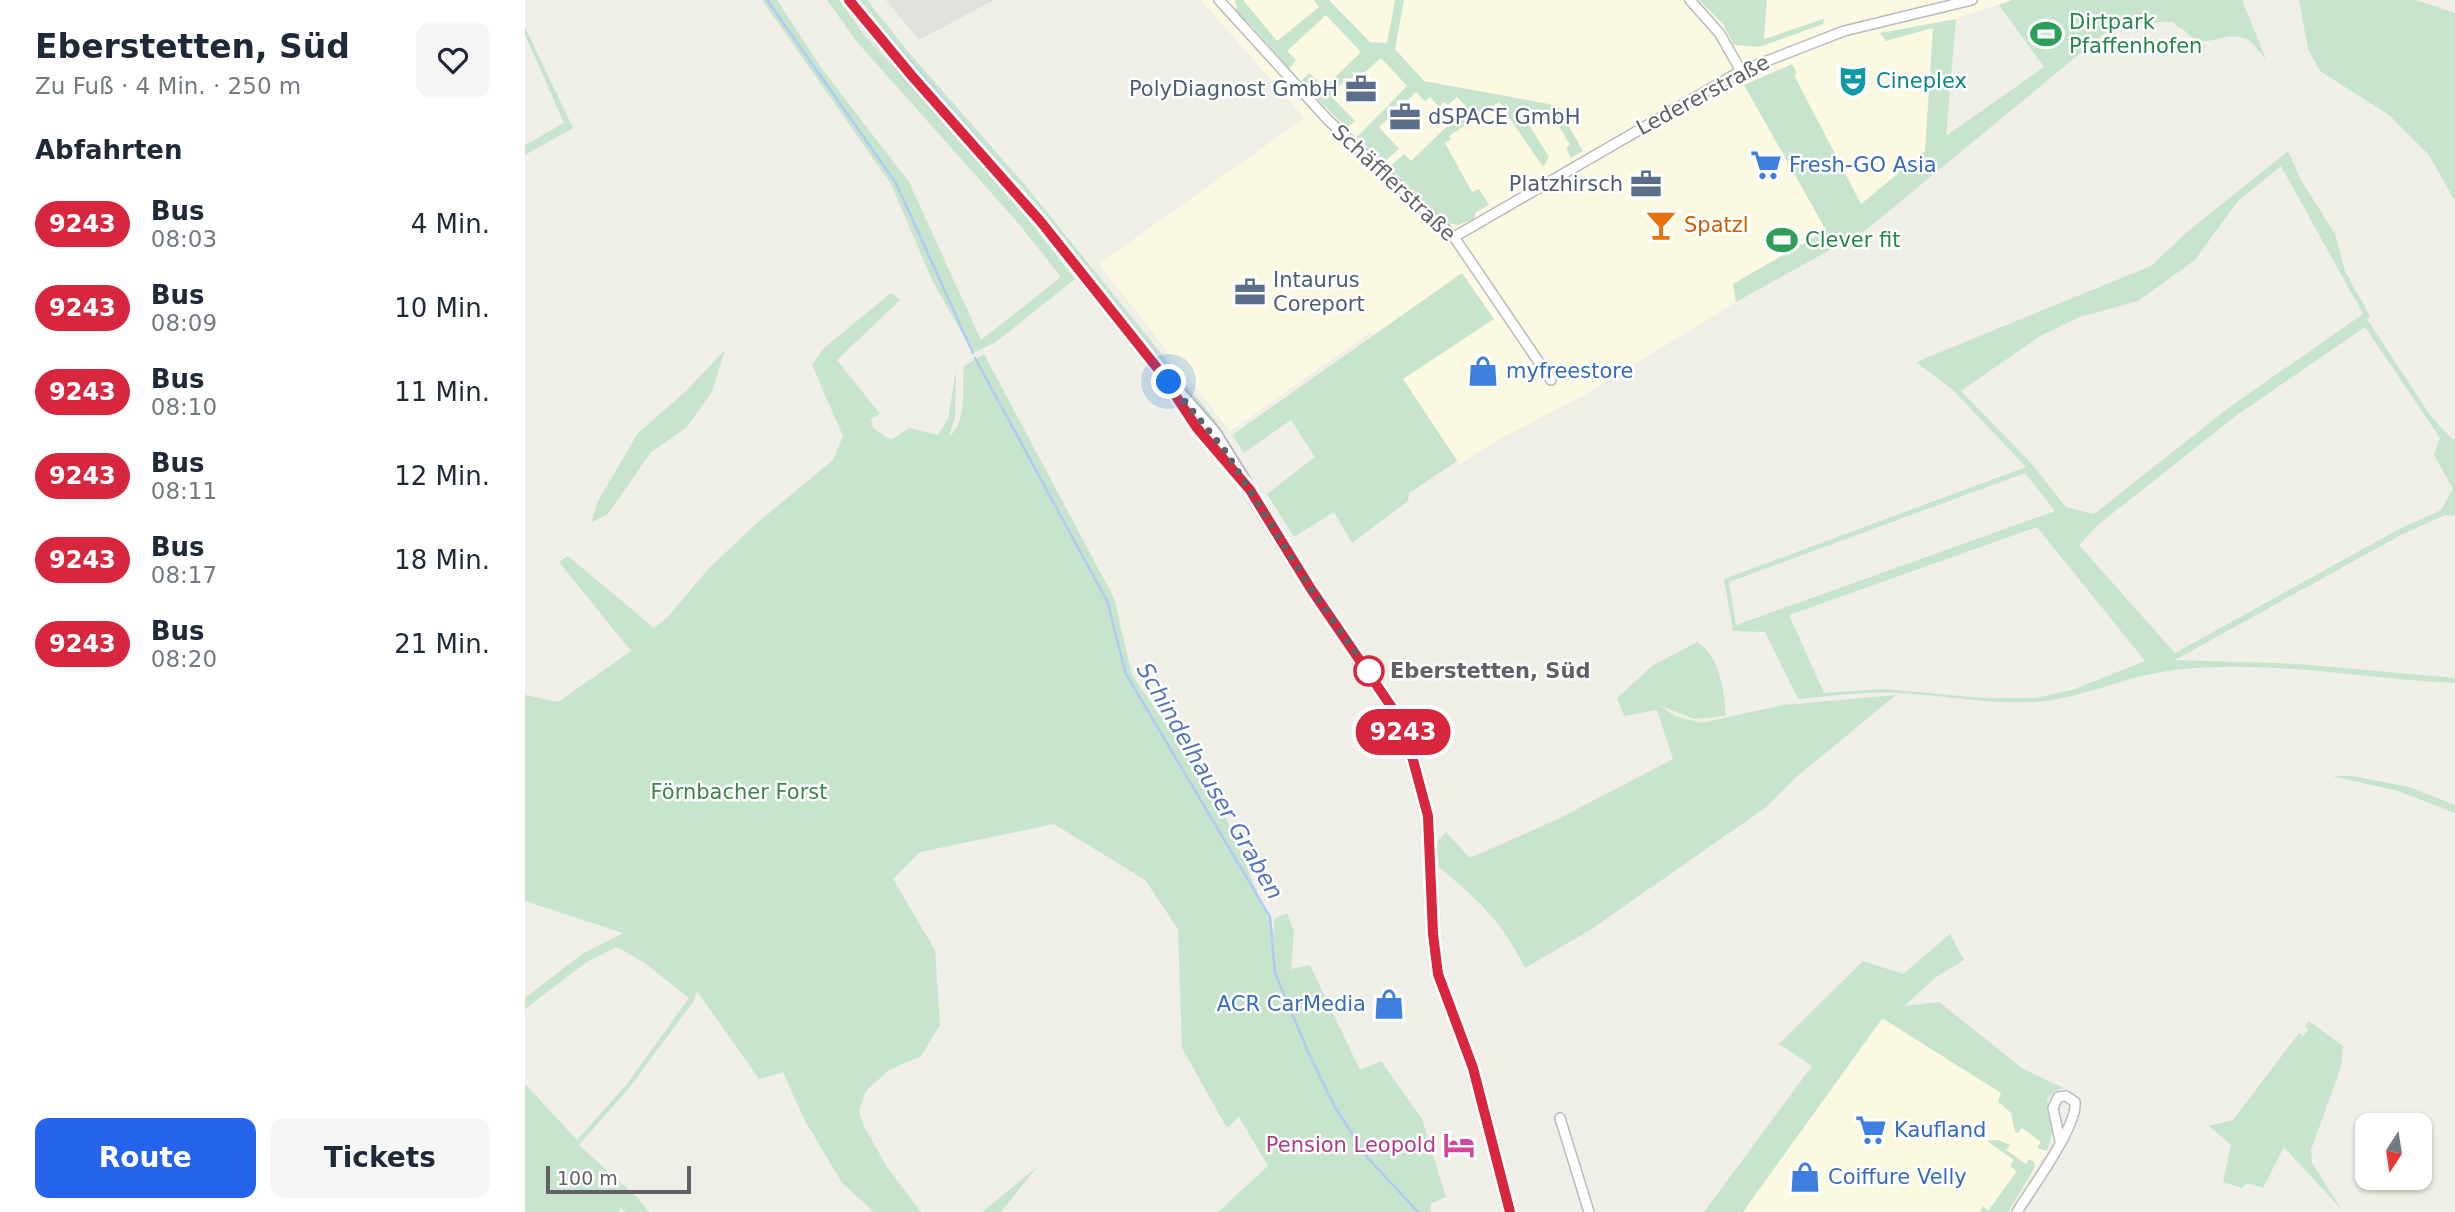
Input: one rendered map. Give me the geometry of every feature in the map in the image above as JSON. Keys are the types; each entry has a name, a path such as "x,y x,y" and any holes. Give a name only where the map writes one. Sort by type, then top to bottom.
{"main road":[{"path":"849,0 1041,222 1158,369 1197,428 1250,490 1311,589 1383,691 1404,736 1428,816 1433,934 1438,974 1473,1068 1510,1212"}],"street":[{"name":"Schäfflerstraße","path":"1219,0 1313,105 1454,237 1551,380"},
{"path":"1690,0 1720,34 1741,71"},
{"name":"Ledererstraße","path":"1454,237 1741,71 1844,31 1972,0"},
{"path":"1560,1118 1589,1212"},
{"path":"2017,1212 2060,1141"}],"shaded area":[{"path":"886,0 994,0 919,40"},
{"path":"1201,0 2012,0 1956,19 1945,136 1866,230 1736,302 1583,396 1499,439 1460,464 1371,332 1230,431 1099,264 1304,118"},
{"path":"1892,1007 2053,1130 2047,1151 2008,1212 1742,1212"}],"green space":[{"path":"762,0 777,0 822,69 909,182 981,340 1061,277 1019,224 857,42 827,0 839,0 865,36 1027,218 1075,279 996,342 973,353 932,280 891,184"},
{"path":"859,0 867,0 910,54 1025,185 1218,424 1216,429 923,82"},
{"path":"1235,0 1243,0 1277,41 1319,7 1314,0 1329,0 1370,42 1387,43 1395,0 1404,0 1395,49 1424,81 1554,105 1564,111 1563,116 1583,151 1571,158 1566,148 1570,145 1556,121 1547,125 1538,109 1524,117 1549,157 1543,167 1499,102 1449,136 1451,139 1445,143 1472,192 1479,189 1489,205 1476,212 1474,219 1458,225 1448,223 1389,167 1404,154 1411,161 1467,107 1457,97 1448,105 1444,102 1439,107 1430,97 1425,101 1416,92 1379,127 1399,149 1384,162 1357,137 1407,86 1381,58 1347,88 1342,83 1330,95 1355,121 1347,128 1300,82 1309,73 1325,87 1361,52 1326,15 1287,51 1296,60 1289,69 1248,22 1234,13 1237,8"},
{"path":"1699,0 1767,0 1764,39 1824,19 1823,24 1759,47 1734,45 1723,24"},
{"path":"2012,0 2242,0 2266,59 2251,43 2238,36 2208,41 2193,37 2173,22 2117,23 1866,230 1736,302 1733,284 1826,230 1744,85 1792,64 1797,73 1794,75 1861,204 1925,151 1933,28 1886,41 1880,33 1956,19 1946,136 2044,67 1999,5"},
{"path":"2299,0 2416,0 2455,13 2455,201 2429,155 2389,115 2320,71 2308,49"},
{"path":"525,27 573,128 525,155 525,145 564,123 525,35"},
{"path":"2288,151 2301,180 2335,234 2345,271 2370,316 2367,319 2430,415 2452,439 2455,438 2455,516 2445,515 2401,535 2175,660 2300,664 2455,678 2455,683 2280,668 2210,667 2157,673 2071,696 2036,702 1886,693 1798,699 1765,632 1733,631 1724,579 2026,467 1953,390 1916,362 2151,266 2187,232","holes":["2281,166 2363,314 2231,406 2094,514 2066,507 2031,463 1961,391 2040,336 2079,317 2138,301 2195,260 2237,202","2365,327 2440,438 2434,455 2453,489 2441,510 2399,529 2175,653 2079,545 2099,524 2237,415","2025,473 2055,511 1736,625 1729,582","2037,527 2145,661 2072,690 2035,698 1983,698 1883,689 1824,693 1789,615"]},
{"path":"1462,273 1494,319 1403,379 1457,461 1409,493 1408,501 1352,543 1334,512 1294,537 1267,494 1315,457 1291,420 1244,453 1232,435"},
{"name":"Förnbacher Forst","path":"891,293 900,300 837,360 880,414 871,419 873,428 891,440 909,428 938,435 948,419 956,371 955,418 951,435 962,412 964,366 984,354 1114,598 1132,675 1219,801 1274,932 1274,919 1287,913 1294,932 1291,969 1310,965 1360,1070 1381,1061 1422,1119 1446,1197 1430,1204 1431,1212 1218,1212 1268,1166 1239,1117 1227,1128 1182,1048 1178,929 1145,880 1054,824 920,852 893,879 935,950 940,1025 921,1056 889,1070 866,1091 859,1111 864,1126 887,1167 921,1212 874,1212 842,1183 804,1119 783,1072 759,1079 697,991 693,1002 629,1088 579,1145 638,1198 649,1212 625,1212 621,1208 618,1212 525,1212 525,1084 577,1140 627,1084 689,998 645,963 617,947 585,963 525,1009 525,998 582,954 623,933 525,901 525,695 558,702 631,651 559,562 568,556 654,628 667,618 709,568 757,523 833,460 843,436 812,365 824,348"},
{"path":"725,350 712,392 686,428 651,452 608,514 591,523 598,501 638,433 684,393"},
{"path":"1697,642 1705,648 1716,665 1726,716 1694,719 1659,705 1675,716 1701,723 1784,705 1896,695 1795,778 1765,808 1590,930 1525,968 1498,924 1439,867 1436,843 1446,832 1470,858 1558,819 1673,759 1657,710 1624,716 1617,698 1652,666"},
{"path":"2332,776 2352,776 2409,787 2455,805 2455,813 2398,791"},
{"path":"1950,934 1964,960 1936,977 1904,1006 1939,1002 2023,1069 2064,1088 2054,1091 2047,1099 2053,1130 2047,1151 2037,1148 2041,1142 2022,1128 2018,1133 2015,1132 2011,1113 1998,1102 2001,1093 1882,1018 1743,1212 1704,1212 1812,1066 1779,1044 1863,961 1903,974"},
{"path":"2309,1021 2343,1046 2341,1067 2311,1150 2312,1163 2342,1210 2284,1147 2263,1188 2247,1183 2242,1188 2223,1182 2231,1145 2209,1126 2233,1120 2299,1033 2303,1036 2308,1030 2305,1026"},
{"path":"1998,1140 2010,1145 2006,1150 2026,1164 2029,1159 2035,1163 2034,1169 2008,1212 1980,1212 1983,1206 1988,1211 2017,1171 2010,1166 2014,1160 1987,1141"},
{"path":"1037,1167 1001,1212 982,1212"}],"waterway":[{"name":"Schindelhauser Graben","path":"767,0 896,183 973,353"},
{"path":"876,22 1032,202"},
{"path":"1067,245 1198,406"},
{"name":"Schindelhauser Graben","path":"975,358 1107,601 1126,674 1270,917 1275,973 1335,1107 1367,1157 1418,1212"}],"bus line":[{"name":"9243","path":"849,0 869,27 1041,222 1158,369 1197,428 1250,490 1321,605 1345,635 1395,712 1413,760 1428,816 1433,934 1438,974 1473,1068 1510,1212"}],"place":[{"name":"Dirtpark Pfaffenhofen","path":"2046,34"},
{"name":"Cineplex","path":"1853,81"},
{"name":"PolyDiagnost GmbH","path":"1361,89"},
{"name":"dSPACE GmbH","path":"1405,117"},
{"name":"Fresh-GO Asia","path":"1766,165"},
{"name":"Platzhirsch","path":"1646,184"},
{"name":"Spatzl","path":"1661,225"},
{"name":"Clever fit","path":"1782,240"},
{"name":"Intaurus Coreport","path":"1250,292"},
{"name":"myfreestore","path":"1483,371"},
{"name":"Eberstetten, Süd","path":"1369,671"},
{"name":"ACR CarMedia","path":"1389,1004"},
{"name":"Kaufland","path":"1871,1130"},
{"name":"Pension Leopold","path":"1459,1145"},
{"name":"Coiffure Velly","path":"1805,1177"}],"route":[{"path":"1169,382 1214,433 1321,605 1372,676 1369,671"}]}
